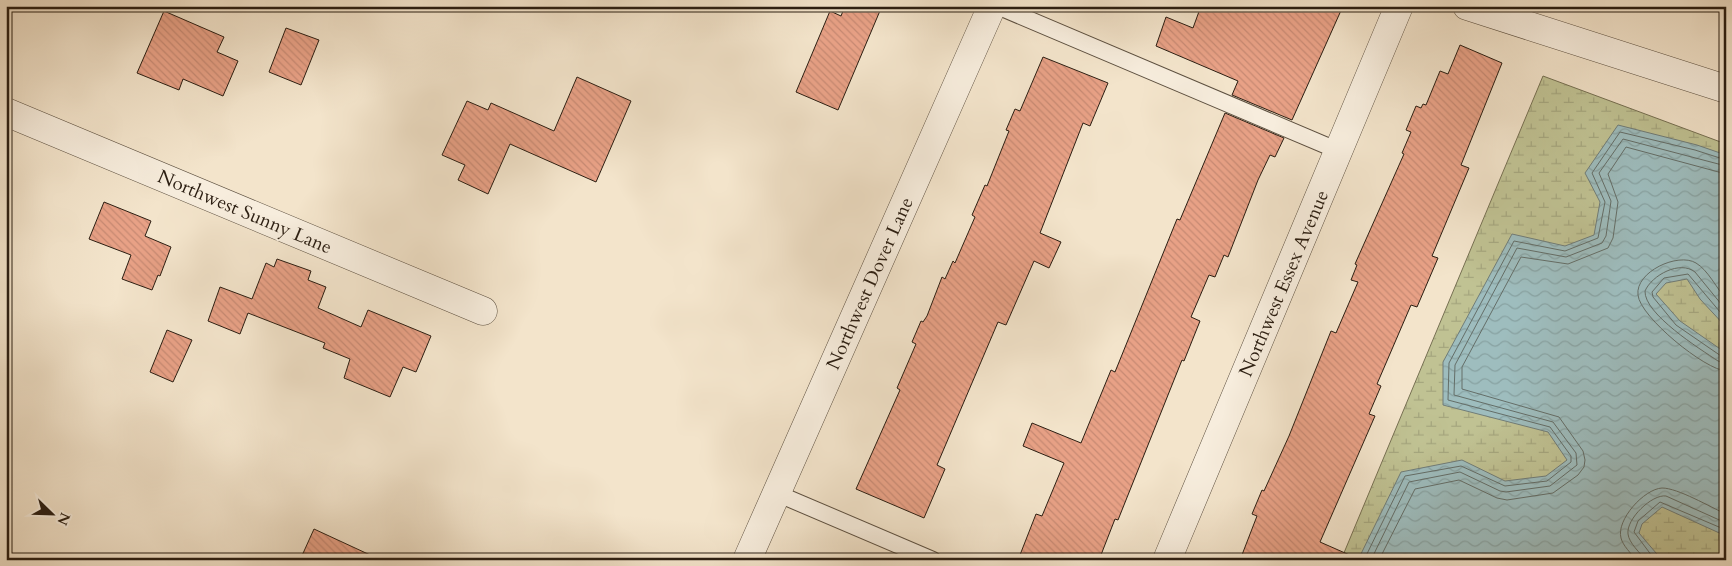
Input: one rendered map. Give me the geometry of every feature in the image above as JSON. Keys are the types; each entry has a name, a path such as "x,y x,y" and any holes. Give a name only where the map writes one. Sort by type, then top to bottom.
{"street":[{"name":"Northwest Dover Lane","path":"747,560 992,6"},
{"name":"Northwest Essex Avenue","path":"1167,560 1399,6"},
{"path":"1467,6 1726,89"},
{"name":"Northwest Sunny Lane","path":"7,113 483,310"}],"lane":[{"path":"998,6 1339,151"},
{"path":"776,493 933,560"}],"green space":[{"path":"1543,76 1726,144 1726,560 1341,560"}],"water":[{"path":"1618,125 1697,145 1726,155 1726,327 1700,299 1687,279 1666,283 1656,294 1680,321 1726,353 1726,536 1662,507 1642,524 1639,533 1662,560 1358,560 1401,472 1462,460 1505,481 1546,476 1567,460 1548,432 1443,405 1443,362 1512,234 1565,246 1594,235 1600,202 1585,173"}],"building":[{"path":"845,6 882,6 838,110 796,92 830,11 841,16"},
{"path":"1201,6 1343,6 1292,120 1232,95 1238,81 1156,46 1166,17 1193,28"},
{"path":"164,11 224,37 217,52 238,61 223,96 183,79 179,90 137,73"},
{"path":"286,28 319,40 301,85 269,72"},
{"path":"1460,45 1502,63 1461,165 1469,168 1432,256 1438,258 1417,307 1411,305 1377,384 1381,386 1369,414 1375,416 1320,542 1361,560 1240,560 1257,516 1252,514 1262,490 1264,491 1289,436 1331,331 1336,333 1358,282 1351,280 1357,265 1355,264 1404,154 1402,153 1411,132 1406,130 1416,106 1421,108 1423,104 1426,105 1440,71 1448,74"},
{"path":"1043,57 1108,83 1090,126 1083,123 1040,233 1061,242 1049,268 1034,261 1006,325 998,322 937,465 945,469 924,518 856,489 900,390 897,388 916,344 912,342 921,321 923,322 927,316 942,277 945,279 953,261 955,263 975,217 972,215 985,185 987,186 1009,131 1006,130 1015,109 1020,111"},
{"path":"577,77 631,101 596,182 510,144 488,194 458,180 465,165 442,155 467,101 488,110 491,103 554,131"},
{"path":"1225,113 1284,138 1275,157 1270,155 1258,180 1228,257 1224,255 1215,277 1209,275 1191,317 1200,321 1184,361 1182,360 1118,520 1115,519 1099,560 1018,560 1036,514 1042,516 1064,463 1023,446 1032,423 1081,443 1111,370 1115,372 1177,219 1180,220"},
{"path":"104,202 151,221 145,236 171,247 160,276 158,275 152,290 122,279 131,255 89,239"},
{"path":"277,259 311,271 308,280 326,287 318,308 361,327 368,310 431,336 416,372 403,367 390,397 344,378 350,359 323,348 325,343 248,313 240,334 208,321 220,287 252,299 266,263 274,267"},
{"path":"167,330 192,340 173,382 150,372"},
{"path":"314,529 381,560 300,560"}]}
